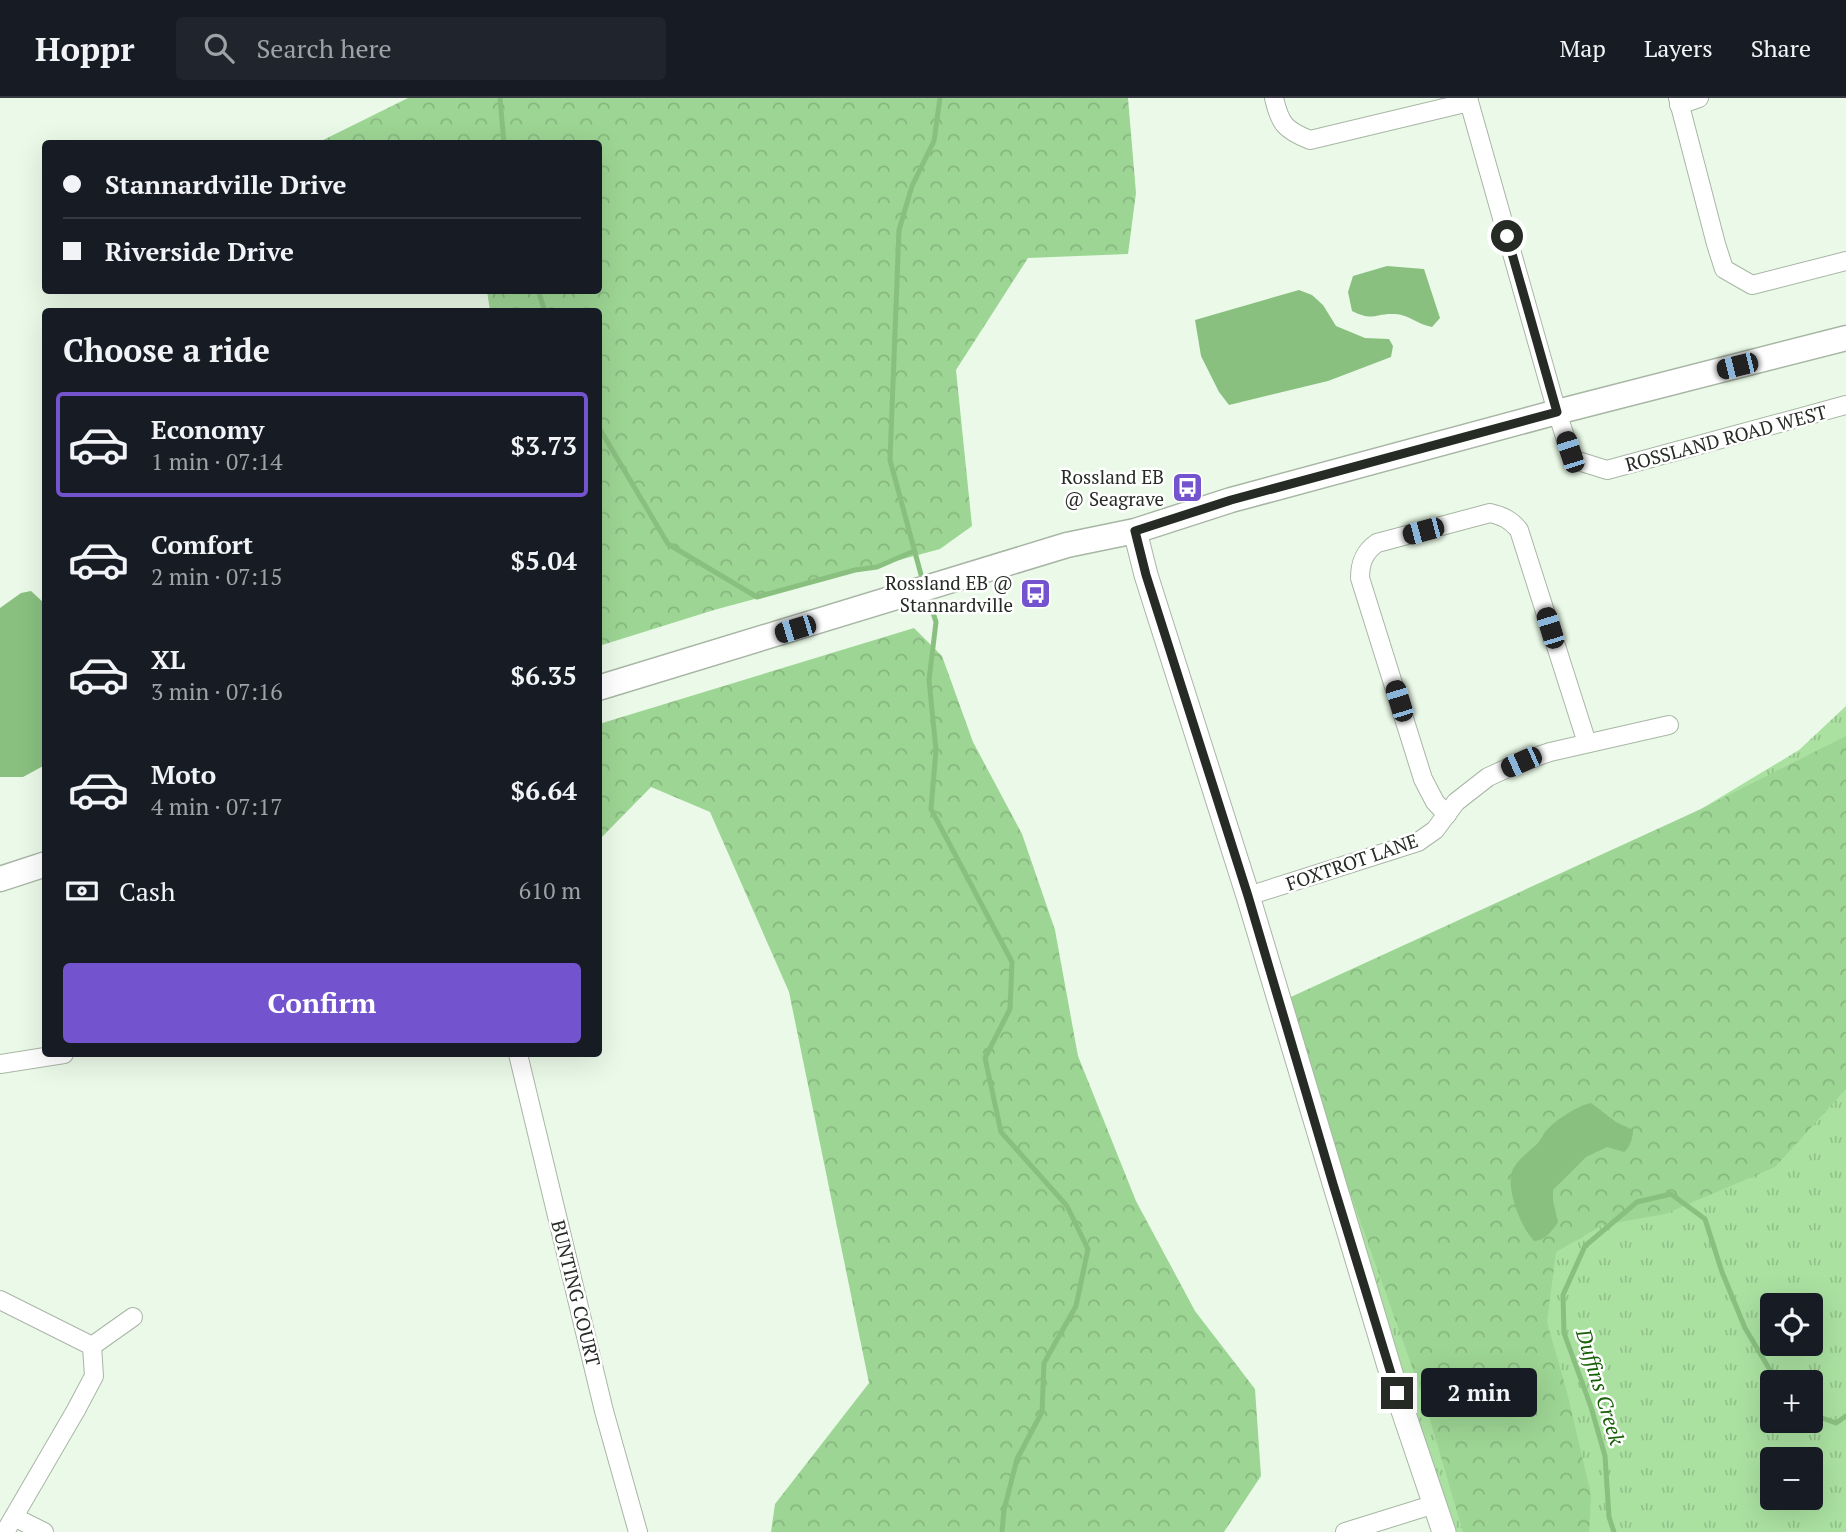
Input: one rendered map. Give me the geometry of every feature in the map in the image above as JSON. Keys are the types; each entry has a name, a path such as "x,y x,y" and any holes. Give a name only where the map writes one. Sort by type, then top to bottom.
{"main road":[{"path":"602,687 1067,545 1135,531 1231,500 1846,338"},
{"path":"0,878 42,865"}],"street":[{"path":"1274,98 1279,117 1292,133 1310,140 1469,100 1557,412"},
{"path":"1699,98 1679,101 1724,269 1752,285 1846,261"},
{"name":"ROSSLAND ROAD WEST","path":"1557,412 1575,460 1607,470 1846,405"},
{"path":"1447,815 1435,802 1423,779 1360,578 1363,557 1377,543 1490,513 1505,517 1519,530 1587,743 1669,725"},
{"path":"1135,531 1146,575 1248,896 1397,1393 1444,1532"},
{"name":"FOXTROT LANE","path":"1248,896 1418,842 1435,830 1456,802 1488,776 1521,762 1587,743"},
{"path":"0,1064 45,1057"},
{"name":"BUNTING COURT","path":"519,1057 604,1411 638,1532"},
{"path":"0,1300 92,1346"},
{"path":"92,1346 133,1317"},
{"path":"44,1532 9,1525 94,1376 92,1346"},
{"path":"1345,1532 1435,1504"}],"green space":[{"path":"408,98 1128,98 1136,193 1128,254 1028,258 956,370 972,526 940,549 714,610 602,645 602,308 490,308 487,294 602,294 602,140 323,140"},
{"path":"914,628 942,656 973,742 1022,834 1055,930 1078,1056 1136,1201 1195,1311 1255,1389 1261,1476 1224,1532 771,1532 775,1504 869,1383 789,992 710,812 651,787 602,837 602,723"},
{"path":"1846,706 1846,1532 1455,1532 1285,1009 1701,809 1799,750"},
{"path":"1846,736 1846,1089 1775,1167 1665,1214 1603,1225 1556,1252 1547,1322 1567,1392 1591,1495 1589,1532 1463,1532 1426,1406 1282,1001 1701,809"}],"shaded area":[{"path":"1387,266 1424,269 1440,318 1432,327 1400,314 1370,317 1352,311 1348,292 1353,276"},
{"path":"1299,290 1312,295 1323,305 1336,326 1365,338 1389,339 1393,346 1391,357 1328,381 1229,405 1219,392 1201,356 1195,320"},
{"path":"31,591 42,601 42,767 23,777 0,777 0,608 21,593"},
{"path":"1591,1103 1616,1122 1633,1130 1631,1142 1624,1152 1607,1147 1586,1157 1553,1190 1558,1222 1545,1237 1534,1241 1516,1210 1511,1183 1512,1171 1517,1162 1554,1123 1573,1110"}],"waterway":[{"path":"500,98 504,140"},
{"path":"923,582 890,460 899,230 912,186 934,141 940,98"},
{"path":"539,294 544,308"},
{"path":"602,433 668,544 757,597 855,570 877,567 914,551"},
{"path":"927,594 936,622 929,680 936,750 931,809 1012,962 1010,1009 985,1058 1001,1132 1067,1206 1088,1249 1076,1306 1044,1363 1042,1412 1017,1459 1004,1510 1002,1532"},
{"name":"Duffins Creek","path":"1614,1532 1609,1517 1605,1456 1591,1407 1564,1333 1563,1295 1585,1246 1637,1202 1671,1194 1705,1219 1722,1272 1745,1328 1770,1370"},
{"name":"Duffins Creek","path":"1823,1418 1836,1423 1846,1416"}],"place":[{"name":"Rossland EB @ Seagrave","path":"1187,488"},
{"name":"Rossland EB @ Stannardville","path":"1036,594"}],"route":[{"path":"1397,1393 1248,896 1146,575 1135,531 1231,500 1557,412 1507,236"}]}
